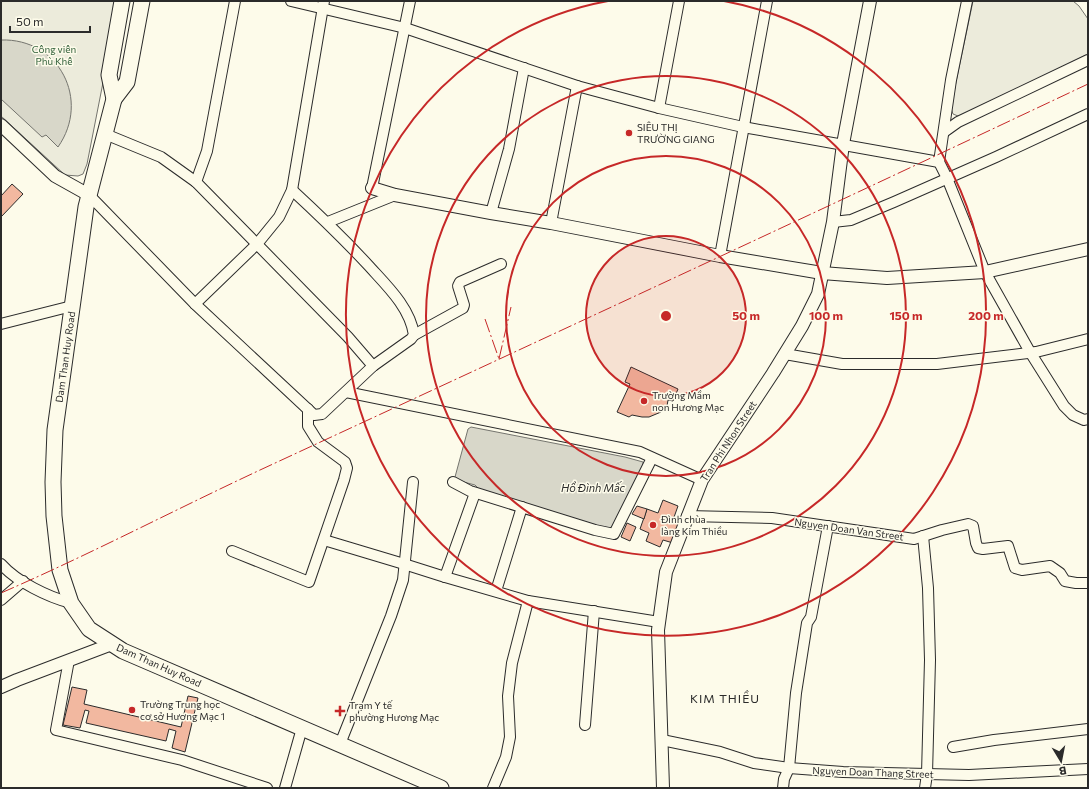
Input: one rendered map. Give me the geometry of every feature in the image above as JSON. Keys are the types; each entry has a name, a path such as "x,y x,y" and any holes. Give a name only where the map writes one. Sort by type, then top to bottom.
{"main road":[{"path":"114,99 109,75 122,1"},
{"path":"114,99 127,82 142,1"},
{"name":"Dam Than Huy Road","path":"114,99 89,195 55,430 53,482 57,550 60,570 72,603 89,629 123,651 441,788"}],"street":[{"path":"196,182 207,151 236,1"},
{"path":"291,1 323,5 405,28 577,86 659,108 743,127 939,162"},
{"path":"410,1 372,188 395,195 551,223 720,256 822,273 887,278 985,272 1088,249"},
{"path":"659,108 679,1"},
{"path":"720,256 767,1"},
{"name":"Tran Phi Nhon Street","path":"663,788 658,630 666,572 702,480 785,354 802,326 818,294 833,222 843,144 870,1"},
{"path":"967,1 951,80 939,162 947,178 985,272 1030,352 1064,406 1073,415 1084,420 1088,419"},
{"path":"195,304 257,244 280,217 292,190 323,5"},
{"path":"944,132 958,122 1088,60"},
{"path":"491,213 509,149 524,68"},
{"path":"551,223 577,86"},
{"path":"833,222 851,220 928,188 1088,114"},
{"path":"1,125 55,176 89,195 195,304 314,414 322,414 373,366 411,339 414,335 463,308 464,305 458,286 460,282 501,264"},
{"path":"105,134 161,157 196,182 348,337 373,366"},
{"path":"292,190 328,222 399,300 408,315 414,335"},
{"path":"328,222 395,195"},
{"path":"1,324 72,306"},
{"path":"785,354 842,364 938,364 1030,352 1088,339"},
{"path":"346,392 640,452 702,480"},
{"path":"232,551 309,582 347,468 345,462 318,442 308,426 308,409"},
{"path":"453,482 475,492 522,508 595,530 614,534 652,458"},
{"path":"340,744 391,616 403,580 413,482"},
{"path":"445,577 475,492"},
{"path":"496,591 522,508"},
{"name":"Nguyen Doan Van Street","path":"687,516 772,518 914,539 968,524 973,526 978,548 983,549 1008,546 1015,568 1022,570 1050,566 1060,573 1065,580 1076,583 1088,583"},
{"path":"783,788 784,779 789,768 796,693 807,623 811,617 828,526"},
{"path":"924,536 928,588 930,653 927,774 925,788"},
{"path":"324,540 528,601 659,622"},
{"path":"1,564 36,590 54,598 72,603"},
{"path":"1,600 23,581"},
{"path":"493,788 506,757 510,737 508,696 511,669 528,601"},
{"path":"585,724 594,611"},
{"path":"1,687 112,644"},
{"path":"69,660 56,730 182,760 267,788"},
{"path":"285,788 302,728"},
{"path":"953,747 994,740 1088,729"},
{"name":"Nguyen Doan Thang Street","path":"662,740 720,752 754,763 789,768 843,772 969,775 1088,769"}],"green space":[{"name":"Công viên Phù Khê","path":"1,1 119,1 87,164 83,174 78,176 65,175 1,116"},
{"path":"973,1 1073,1 1079,6 1088,19 1088,54 967,116 958,116 953,114 951,108"}],"water":[{"path":"1,40 21,42 39,49 53,61 64,75 70,92 71,110 67,129 58,147 46,135 42,137 1,99"},
{"name":"Hồ Đình Mấc","path":"471,427 625,457 643,462 643,466 612,528 602,527 480,490 475,485 456,480 455,477 468,429"}],"building":[{"path":"12,184 23,194 1,217 1,196"},
{"path":"631,367 678,389 673,401 668,400 667,406 661,412 649,417 632,415 629,417 617,412 630,384 625,382"},
{"path":"663,500 678,506 673,520 681,523 673,543 663,540 660,547 646,541 649,533 640,529 647,509 658,513"},
{"path":"637,506 647,509 644,519 632,514"},
{"path":"627,523 636,527 630,541 621,537"},
{"path":"72,687 87,690 84,704 181,727 188,696 198,698 185,752 172,748 176,731 169,729 166,741 86,723 89,711 85,710 80,728 63,725"}],"power":[{"path":"1,593 70,562 273,464 1088,84"},
{"path":"499,359 511,307"},
{"path":"485,319 499,359"}],"place":[{"name":"SIÊU THỊ TRƯỜNG GIANG","path":"629,133"},
{"name":"Trường Mầm non Hương Mạc","path":"644,401"},
{"name":"Đình chùa làng Kim Thiều","path":"653,525"},
{"name":"Trường Trung học cơ sở Hương Mạc 1","path":"132,710"},
{"name":"Trạm Y tế phường Hương Mạc","path":"340,711"}],"district":[{"name":"KIM THIỀU","path":"725,698"}]}
